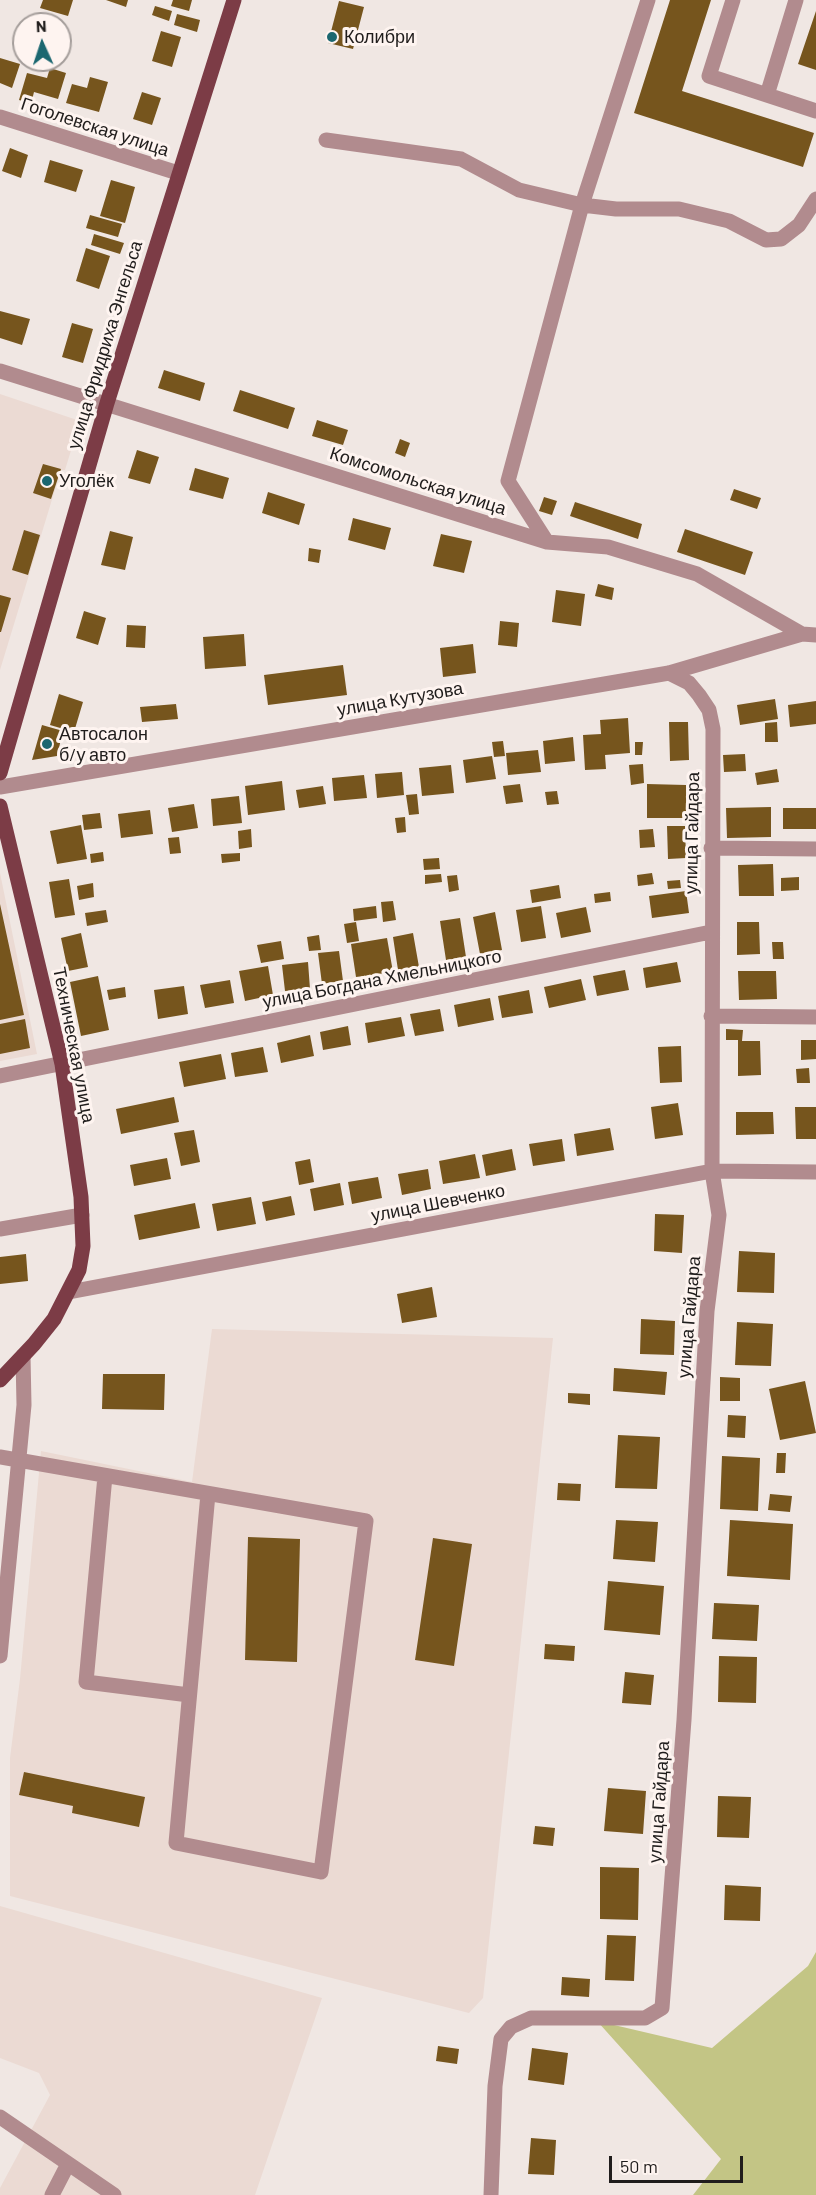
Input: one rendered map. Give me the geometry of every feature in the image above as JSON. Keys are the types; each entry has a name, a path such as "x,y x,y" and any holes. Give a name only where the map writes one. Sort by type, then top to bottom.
{"main road":[{"name":"улица Фридриха Энгельса","path":"0,773 107,403 234,0"},
{"name":"Техническая улица","path":"0,806 62,1064 82,1215 82,1254 79,1270 69,1292 54,1319 0,1380"}],"street":[{"path":"547,542 508,481 582,205 648,0"},
{"path":"733,0 709,76 816,111"},
{"path":"767,95 796,0"},
{"name":"Гоголевская улица","path":"0,117 178,173"},
{"path":"326,140 461,159 519,190 582,205 616,209 679,209 729,221 766,240 781,239 799,225 816,200"},
{"name":"Комсомольская улица","path":"0,371 547,542 608,547 697,574 809,635"},
{"name":"улица Кутузова","path":"0,787 669,673 809,635"},
{"name":"улица Гайдара","path":"491,2195 495,2086 501,2039 511,2027 531,2018 645,2018 662,2008 684,1720 707,1311 719,1215 711,1171 712,729 709,710 688,683 669,673"},
{"path":"711,848 816,849"},
{"name":"улица Богдана Хмельницкого","path":"0,1076 711,932"},
{"path":"711,1017 816,1017"},
{"name":"улица Шевченко","path":"69,1292 711,1171 816,1172"},
{"path":"0,1229 82,1215"},
{"path":"0,1656 24,1405 23,1356"},
{"path":"0,1457 366,1521 321,1872 176,1843 208,1494"},
{"path":"105,1476 86,1682 189,1695"},
{"path":"0,2117 114,2195"},
{"path":"52,2195 68,2164"}],"shaded area":[{"path":"0,394 80,421 65,470 61,470 0,670"},
{"path":"0,873 37,1054 0,1061"},
{"path":"212,1329 553,1338 483,1998 469,2013 10,1896 10,1758 20,1679 41,1451 192,1482"},
{"path":"0,1906 322,1998 255,2195 0,2195 0,2188 50,2095 39,2073 0,2058"}],"green space":[{"path":"816,1952 816,2195 693,2195 721,2159 597,2021 712,2048 808,1966"}],"building":[{"path":"43,0 73,0 69,12 54,12 40,8"},
{"path":"106,0 128,0 126,7"},
{"path":"173,0 192,0 189,11 171,6"},
{"path":"670,0 711,0 682,91 814,133 803,167 634,113"},
{"path":"339,1 364,7 353,49 328,43"},
{"path":"155,6 172,11 169,21 152,15"},
{"path":"816,11 816,70 798,64"},
{"path":"177,14 200,20 197,32 174,25"},
{"path":"161,31 181,37 172,67 152,61"},
{"path":"0,58 12,62 12,72 17,72 12,88 0,83"},
{"path":"49,72 66,73 58,99 34,92 31,104 19,100 27,73 47,78"},
{"path":"90,77 108,82 99,112 66,103 72,84 87,88"},
{"path":"142,92 161,98 152,125 133,119"},
{"path":"10,148 28,155 21,178 2,171"},
{"path":"50,160 83,170 76,192 44,182"},
{"path":"111,180 135,187 125,223 100,216"},
{"path":"90,215 122,224 118,237 86,228"},
{"path":"94,234 124,243 120,254 91,245"},
{"path":"86,248 110,256 99,289 76,281"},
{"path":"0,311 30,319 22,345 0,338"},
{"path":"72,323 93,329 83,363 62,357"},
{"path":"164,370 205,383 200,401 158,388"},
{"path":"240,390 295,408 288,429 233,411"},
{"path":"317,420 348,430 343,445 312,436"},
{"path":"400,439 410,443 405,457 395,453"},
{"path":"137,450 159,457 150,484 128,478"},
{"name":"Уголёк","path":"43,464 61,469 51,499 33,493"},
{"path":"195,468 229,478 223,499 189,490"},
{"path":"734,489 761,498 757,509 730,500"},
{"path":"268,492 305,504 299,525 262,513"},
{"path":"544,497 557,501 552,515 539,511"},
{"path":"575,502 642,524 638,539 570,516"},
{"path":"353,518 391,528 385,550 348,540"},
{"path":"685,529 753,552 745,575 677,552"},
{"path":"24,530 40,535 28,575 12,570"},
{"path":"110,531 133,537 125,570 101,565"},
{"path":"441,534 472,541 464,573 433,566"},
{"path":"309,548 321,550 319,563 308,561"},
{"path":"598,584 614,588 612,600 595,596"},
{"path":"556,590 585,594 581,626 552,622"},
{"path":"0,595 11,598 1,632 0,632"},
{"path":"84,611 106,618 98,645 76,638"},
{"path":"500,621 519,623 517,647 498,645"},
{"path":"127,625 146,626 145,648 126,647"},
{"path":"244,634 246,666 205,669 203,637"},
{"path":"473,644 476,673 443,677 440,648"},
{"path":"343,665 347,695 268,705 264,675"},
{"path":"59,694 83,702 74,732 50,725"},
{"path":"775,699 778,719 740,725 737,705"},
{"path":"816,701 816,724 790,727 788,705"},
{"path":"176,704 178,719 142,722 140,707"},
{"path":"628,718 630,753 605,755 606,769 585,770 583,735 601,734 600,720"},
{"path":"669,722 688,722 689,760 670,761"},
{"path":"777,722 778,742 765,742 765,723"},
{"path":"42,725 63,731 57,756 32,760"},
{"path":"573,737 575,761 545,764 543,741"},
{"path":"503,741 505,756 494,757 492,742"},
{"path":"635,742 643,742 642,755 635,755"},
{"path":"538,750 541,772 508,775 506,753"},
{"path":"745,754 746,771 724,772 723,755"},
{"path":"492,756 496,779 466,783 463,760"},
{"path":"643,764 644,783 631,785 629,765"},
{"path":"451,765 454,793 422,796 419,768"},
{"path":"777,769 779,782 757,785 755,773"},
{"path":"402,772 404,795 377,798 375,774"},
{"path":"364,775 367,798 334,801 332,778"},
{"path":"282,781 285,810 248,815 245,786"},
{"path":"520,784 523,802 506,804 503,786"},
{"path":"647,784 686,785 686,818 647,818"},
{"path":"323,786 326,804 299,808 296,790"},
{"path":"557,791 559,804 547,805 545,792"},
{"path":"417,794 419,814 409,815 406,795"},
{"path":"239,796 242,823 213,826 211,799"},
{"path":"194,804 198,828 172,832 168,808"},
{"path":"771,807 771,837 727,838 726,808"},
{"path":"783,808 816,808 816,829 783,829"},
{"path":"150,810 153,834 121,838 118,814"},
{"path":"100,813 102,828 84,830 82,815"},
{"path":"405,817 406,832 397,833 395,818"},
{"path":"81,825 87,859 57,864 50,831"},
{"path":"667,826 685,826 686,858 668,859"},
{"path":"251,829 252,847 239,849 238,831"},
{"path":"653,829 655,847 640,848 639,830"},
{"path":"179,837 181,853 170,854 168,838"},
{"path":"103,852 104,861 91,863 90,854"},
{"path":"240,853 240,861 222,863 221,854"},
{"path":"439,858 440,869 424,870 423,859"},
{"path":"773,864 774,896 739,896 738,865"},
{"path":"652,873 654,884 638,886 637,875"},
{"path":"441,874 442,882 425,884 425,875"},
{"path":"457,875 459,890 449,892 447,876"},
{"path":"799,877 799,890 781,891 781,878"},
{"path":"69,879 75,915 55,918 49,882"},
{"path":"680,880 681,888 668,889 667,881"},
{"path":"93,883 94,897 79,900 77,886"},
{"path":"559,885 561,898 532,903 530,890"},
{"path":"686,891 689,913 652,918 649,896"},
{"path":"610,892 611,901 595,903 594,894"},
{"path":"393,901 396,920 383,922 381,902"},
{"path":"0,904 24,1015 0,1020"},
{"path":"376,906 377,918 354,921 353,909"},
{"path":"541,906 546,938 521,942 516,910"},
{"path":"586,907 591,932 561,938 556,913"},
{"path":"106,910 108,922 87,926 85,913"},
{"path":"495,912 502,950 480,954 473,917"},
{"path":"460,918 466,957 446,960 440,921"},
{"path":"356,922 359,941 347,943 344,924"},
{"path":"737,922 759,922 760,954 737,955"},
{"path":"81,933 88,967 68,971 61,938"},
{"path":"413,933 419,967 398,970 393,937"},
{"path":"319,935 321,950 309,951 307,937"},
{"path":"387,938 393,972 356,977 351,944"},
{"path":"281,941 284,959 261,963 257,945"},
{"path":"772,942 783,942 784,959 773,959"},
{"path":"339,951 343,981 322,984 318,953"},
{"path":"308,962 310,989 285,991 282,965"},
{"path":"677,962 681,982 646,988 643,968"},
{"path":"268,966 273,995 245,1001 239,971"},
{"path":"625,970 629,990 597,996 593,976"},
{"path":"738,971 776,971 777,999 739,1000"},
{"path":"98,976 109,1030 81,1036 70,982"},
{"path":"581,979 586,1000 549,1008 544,987"},
{"path":"230,980 234,1003 205,1008 200,985"},
{"path":"184,986 188,1014 158,1019 154,990"},
{"path":"125,987 126,997 109,1000 107,990"},
{"path":"529,990 533,1013 502,1018 498,996"},
{"path":"490,998 494,1020 458,1027 454,1005"},
{"path":"440,1009 444,1031 415,1036 410,1014"},
{"path":"401,1017 405,1036 368,1043 365,1023"},
{"path":"25,1019 30,1048 0,1054 0,1024"},
{"path":"348,1026 351,1045 323,1050 320,1032"},
{"path":"726,1029 743,1030 742,1041 760,1041 761,1075 738,1076 738,1040 726,1040"},
{"path":"310,1035 314,1056 281,1063 277,1043"},
{"path":"801,1040 816,1040 816,1059 801,1060"},
{"path":"681,1046 682,1082 660,1083 658,1047"},
{"path":"263,1047 268,1072 235,1077 231,1053"},
{"path":"221,1054 226,1079 184,1087 179,1062"},
{"path":"809,1068 810,1083 797,1083 796,1069"},
{"path":"174,1097 179,1122 121,1134 116,1109"},
{"path":"678,1103 683,1135 655,1139 651,1107"},
{"path":"795,1107 816,1107 816,1139 796,1139"},
{"path":"736,1112 773,1112 774,1134 736,1135"},
{"path":"610,1128 614,1150 577,1156 574,1134"},
{"path":"194,1130 200,1162 181,1166 174,1133"},
{"path":"562,1139 565,1161 533,1166 529,1144"},
{"path":"512,1149 516,1170 486,1176 482,1155"},
{"path":"475,1154 480,1178 443,1184 439,1161"},
{"path":"167,1158 171,1179 134,1186 130,1165"},
{"path":"310,1159 314,1182 299,1185 295,1162"},
{"path":"428,1169 431,1189 402,1195 398,1174"},
{"path":"378,1177 382,1198 352,1204 348,1182"},
{"path":"340,1183 344,1205 314,1211 310,1189"},
{"path":"291,1196 295,1215 266,1221 262,1202"},
{"path":"251,1197 256,1224 217,1231 212,1204"},
{"path":"195,1203 200,1228 139,1240 134,1215"},
{"path":"655,1214 684,1215 682,1253 654,1251"},
{"path":"739,1251 775,1253 774,1293 737,1292"},
{"path":"26,1254 28,1281 0,1284 0,1257"},
{"path":"432,1287 437,1317 402,1323 397,1294"},
{"path":"641,1319 675,1321 674,1355 640,1354"},
{"path":"737,1322 773,1324 771,1366 735,1365"},
{"path":"614,1368 667,1372 665,1395 613,1391"},
{"path":"103,1374 165,1374 164,1410 102,1409"},
{"path":"720,1377 740,1378 740,1401 720,1401"},
{"path":"805,1381 816,1433 780,1440 769,1389"},
{"path":"568,1393 590,1394 590,1405 568,1403"},
{"path":"728,1415 746,1416 745,1438 727,1437"},
{"path":"618,1435 660,1437 657,1489 615,1488"},
{"path":"777,1453 786,1453 785,1473 776,1473"},
{"path":"722,1456 760,1458 758,1511 720,1509"},
{"path":"558,1483 581,1484 580,1501 557,1500"},
{"path":"770,1494 792,1496 790,1512 768,1510"},
{"path":"616,1520 658,1522 655,1562 613,1559"},
{"path":"730,1520 793,1524 790,1580 727,1576"},
{"path":"248,1537 300,1539 297,1662 245,1660"},
{"path":"433,1538 472,1544 454,1666 415,1660"},
{"path":"608,1581 664,1586 660,1635 604,1630"},
{"path":"714,1603 759,1605 757,1641 712,1639"},
{"path":"545,1644 575,1646 574,1661 544,1659"},
{"path":"719,1656 757,1657 756,1703 718,1702"},
{"path":"625,1672 654,1675 651,1705 622,1703"},
{"path":"24,1772 145,1797 139,1827 72,1813 73,1806 19,1795"},
{"path":"608,1788 646,1791 643,1834 604,1831"},
{"path":"718,1796 751,1797 749,1838 717,1837"},
{"path":"535,1826 555,1828 553,1846 533,1844"},
{"path":"600,1867 639,1868 638,1920 600,1919"},
{"path":"725,1885 761,1887 760,1921 724,1920"},
{"path":"607,1935 636,1936 634,1981 605,1980"},
{"path":"562,1977 590,1979 589,1997 561,1995"},
{"path":"438,2046 459,2049 457,2064 436,2061"},
{"path":"532,2048 568,2053 564,2085 528,2080"},
{"path":"531,2138 556,2140 554,2175 528,2174"}],"place":[{"name":"Колибри","path":"332,37"},
{"name":"Уголёк","path":"47,481"},
{"name":"Автосалон б/у авто","path":"47,744"}]}
